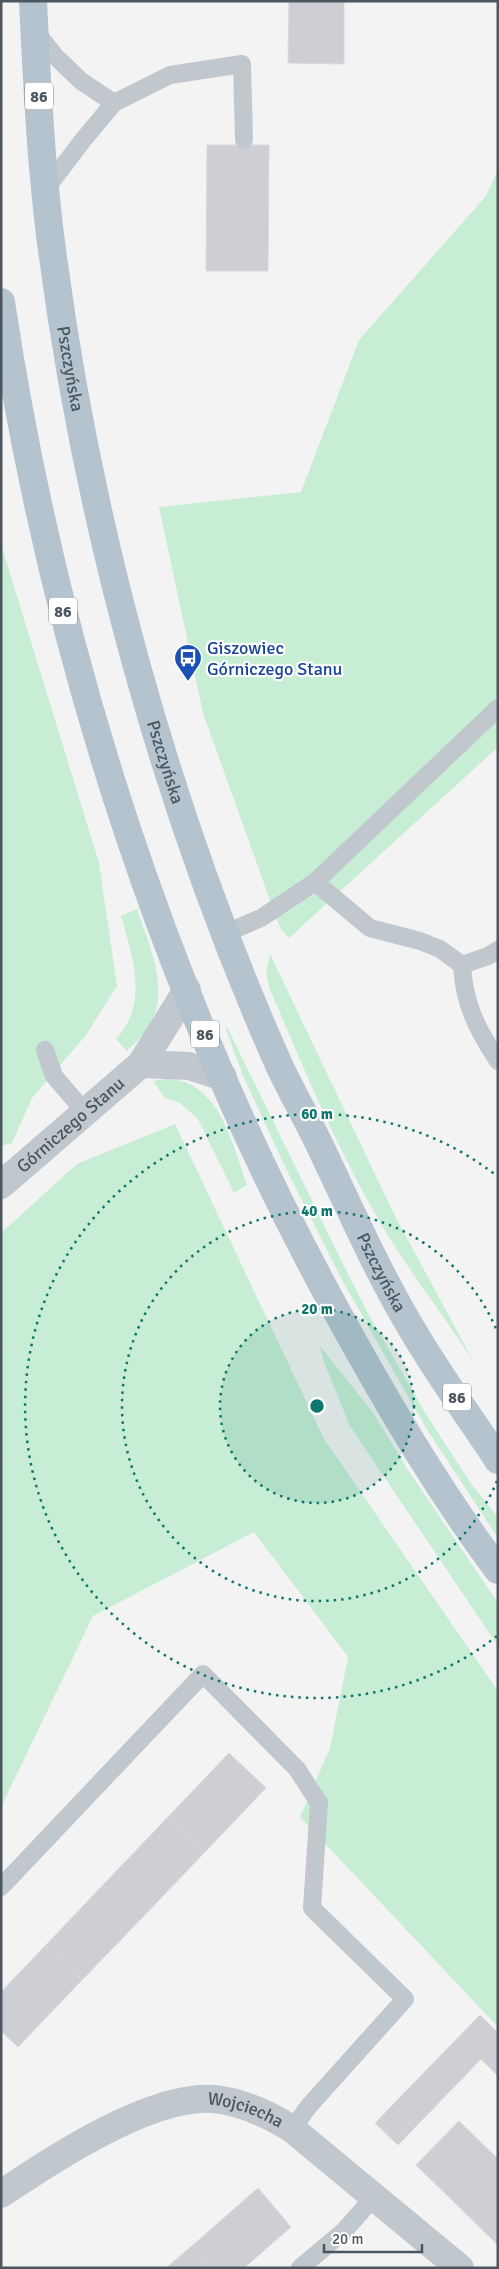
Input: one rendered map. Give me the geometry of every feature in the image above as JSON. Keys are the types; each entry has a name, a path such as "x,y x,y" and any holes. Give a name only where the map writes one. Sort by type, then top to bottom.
{"main road":[{"name":"Pszczyńska","path":"33,1 45,190 74,395 108,550 146,696 200,866 280,1065 360,1230 415,1335 498,1460"},
{"name":"86","path":"1,302 41,522 85,696 146,886 223,1077 258,1156 324,1289 391,1408 443,1491 498,1570"}],"street":[{"name":"Górniczego Stanu","path":"1,1185 141,1064 187,990"},
{"name":"Górniczego Stanu","path":"141,1064 189,1066 223,1077"},
{"name":"Wojciecha","path":"1,2194 48,2164 144,2113 166,2105 190,2100 214,2099 242,2104 268,2114 292,2129 460,2268"}],"lane":[{"path":"34,28 55,56 81,81 114,103"},
{"path":"45,190 114,103 170,75 242,64 244,140"},
{"path":"226,933 261,918 315,882 498,708"},
{"path":"315,882 370,928 420,941 440,949 462,965 464,986 477,1028 498,1061"},
{"path":"462,965 488,956 498,950"},
{"path":"44,1050 54,1076 84,1112"},
{"path":"1,1887 203,1674 297,1768 319,1803 312,1908 405,1999 309,2106 292,2129"},
{"path":"300,2268 344,2231 374,2198"}],"green space":[{"path":"498,170 498,747 289,938 280,928 203,713 159,507 301,492 359,340 486,196"},
{"path":"1,544 99,863 117,986 86,1035 32,1098 12,1143 1,1146"},
{"path":"137,909 156,968 158,999 155,1014 148,1028 127,1051 116,1039 126,1025 132,1010 135,980 130,948 121,916"},
{"path":"270,954 394,1214 476,1366 392,1242 350,1167 321,1107 269,987 266,973"},
{"path":"225,1027 228,1029 369,1315 427,1416 472,1485 498,1517 498,1538 426,1428 342,1280 289,1175 243,1076"},
{"path":"166,1079 184,1082 199,1090 211,1102 229,1134 247,1185 234,1193 198,1119 180,1103 165,1098 153,1081"},
{"path":"175,1124 324,1439 498,1691 498,2027 300,1817 330,1748 348,1657 254,1532 93,1616 1,1807 1,1233 77,1164"},
{"path":"320,1346 374,1414 406,1467 498,1603 498,1646 350,1426 324,1362"}],"building":[{"path":"289,1 344,1 344,64 288,63"},
{"path":"207,145 269,145 268,271 206,271"},
{"path":"229,1753 266,1788 204,1853 167,1818"},
{"path":"167,1818 204,1853 139,1921 103,1885"},
{"path":"103,1885 139,1921 82,1980 45,1946"},
{"path":"45,1946 82,1980 18,2047 1,2031 1,1992"},
{"path":"480,2015 498,2033 498,2076 481,2059 398,2145 375,2123"},
{"path":"459,2121 498,2159 498,2245 416,2165"},
{"path":"258,2188 291,2227 244,2268 213,2268 193,2245"},
{"path":"193,2245 213,2268 166,2268"}],"place":[{"name":"Giszowiec Górniczego Stanu","path":"188,682"}]}
